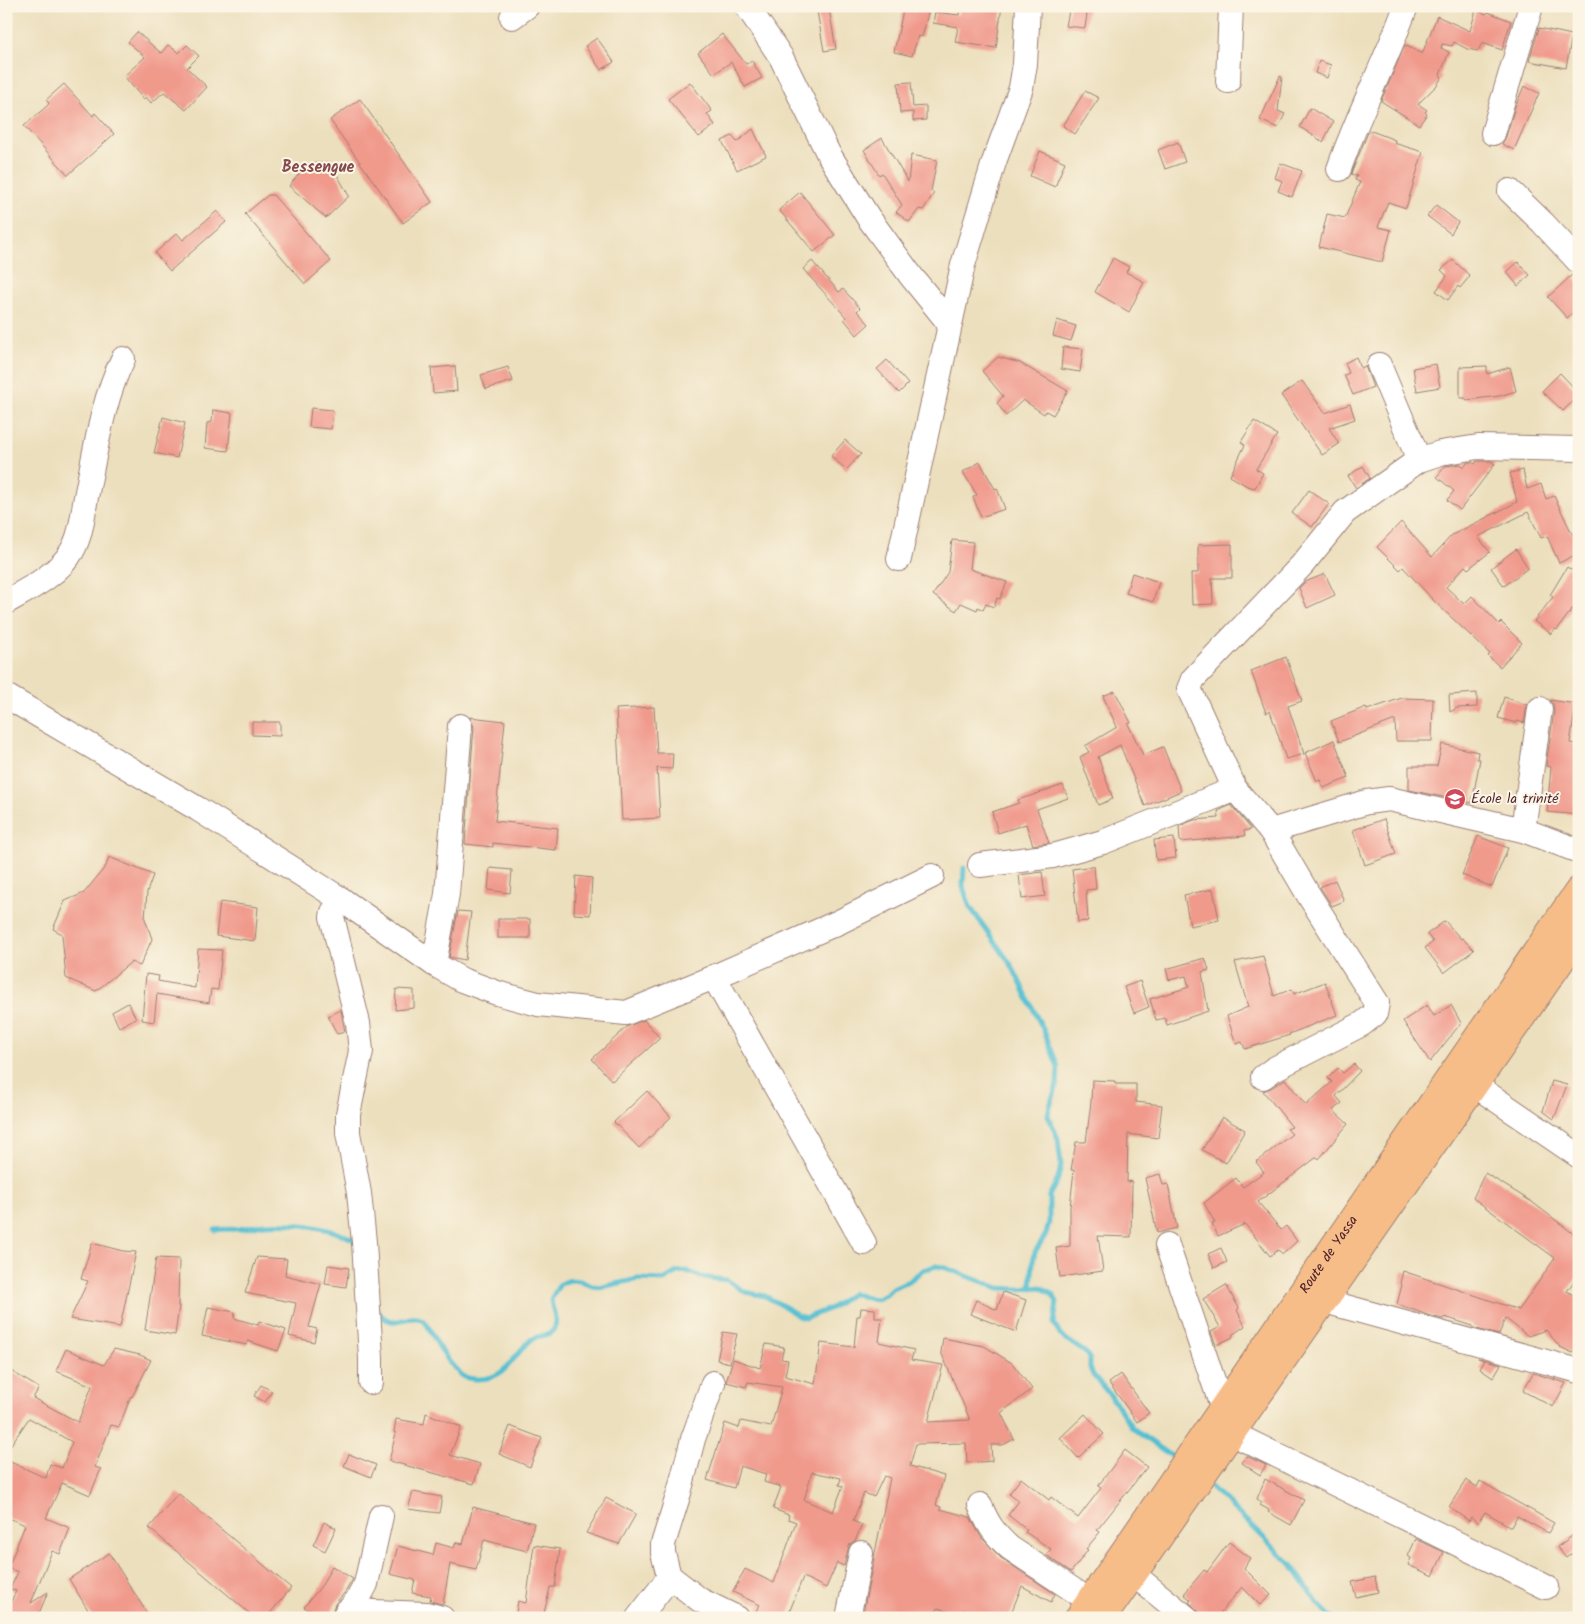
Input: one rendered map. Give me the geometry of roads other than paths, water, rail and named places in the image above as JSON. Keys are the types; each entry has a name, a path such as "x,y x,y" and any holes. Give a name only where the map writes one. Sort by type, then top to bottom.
{"main road":[{"name":"Route de Yassa","path":"1094,1612 1133,1574 1231,1433 1312,1297 1579,891"},
{"name":"Route de Yassa","path":"1094,1612 1223,1408 1312,1297 1473,1084 1579,934"}],"street":[{"path":"747,6 781,57 828,153 868,217 911,276 949,323"},
{"path":"899,559 949,323 963,266 994,162 1021,88 1025,64 1028,6"},
{"path":"1228,81 1231,6"},
{"path":"1339,169 1352,133 1395,37 1406,6"},
{"path":"1493,132 1531,6"},
{"path":"1510,191 1579,262"},
{"path":"6,602 32,587 60,566 72,551 80,529 98,438 116,373 123,359"},
{"path":"1379,365 1419,460"},
{"path":"1263,1077 1274,1069 1362,1024 1375,1014 1377,1004 1271,831 1235,789 1189,689 1193,679 1302,565 1345,512 1419,460 1440,453 1478,447 1579,448"},
{"path":"6,696 198,809 342,900 434,964 462,980 497,993 538,1004 626,1013 839,922 932,876"},
{"path":"1523,830 1540,709"},
{"path":"434,964 447,894 460,726"},
{"path":"980,865 1053,856 1103,842 1235,789"},
{"path":"1271,831 1366,802 1389,800 1523,830 1579,852"},
{"path":"342,900 333,912 332,917 358,1023 361,1050 348,1114 348,1133 359,1193 364,1242 371,1382"},
{"path":"714,977 864,1243"},
{"path":"1473,1084 1579,1156"},
{"path":"1167,1245 1231,1433 1546,1587"},
{"path":"1312,1297 1579,1371"},
{"path":"713,1383 693,1439 662,1553 669,1576 700,1600 737,1618"},
{"path":"980,1505 988,1524 998,1538 1094,1612"},
{"path":"345,1614 358,1599 366,1584 381,1516"},
{"path":"848,1618 861,1553"},
{"path":"1133,1574 1187,1618"},
{"path":"638,1618 669,1576"},
{"path":"345,1614 427,1614 442,1618"}],"waterway":[{"path":"964,868 963,887 970,907 1012,966 1044,1031 1058,1067 1057,1085 1048,1115 1058,1139 1061,1165 1058,1179 1049,1196 1049,1222 1046,1234 1035,1252 1031,1287"},
{"path":"215,1230 239,1229 265,1224 288,1224 312,1226 335,1232 356,1241"},
{"path":"377,1310 383,1317 389,1320 400,1321 411,1318 423,1320 428,1325 442,1352 455,1368 465,1377 478,1379 488,1378 503,1371 531,1340 552,1332 556,1322 551,1299 560,1284 570,1280 602,1287 638,1279 664,1280 677,1272 687,1271 701,1277 727,1280 745,1292 765,1296 798,1316 806,1318 831,1308 853,1293 867,1298 878,1299 892,1288 909,1281 923,1270 936,1266 943,1267 999,1288 1041,1287 1053,1295 1057,1302 1054,1323 1060,1335 1086,1353 1090,1360 1090,1368 1093,1375 1111,1396 1132,1427 1173,1457"},
{"path":"1211,1487 1292,1565 1318,1604 1332,1618"}],"place":[{"name":"École la trinité","path":"1455,799"}],"district":[{"name":"Bessengue","path":"318,167"}]}
